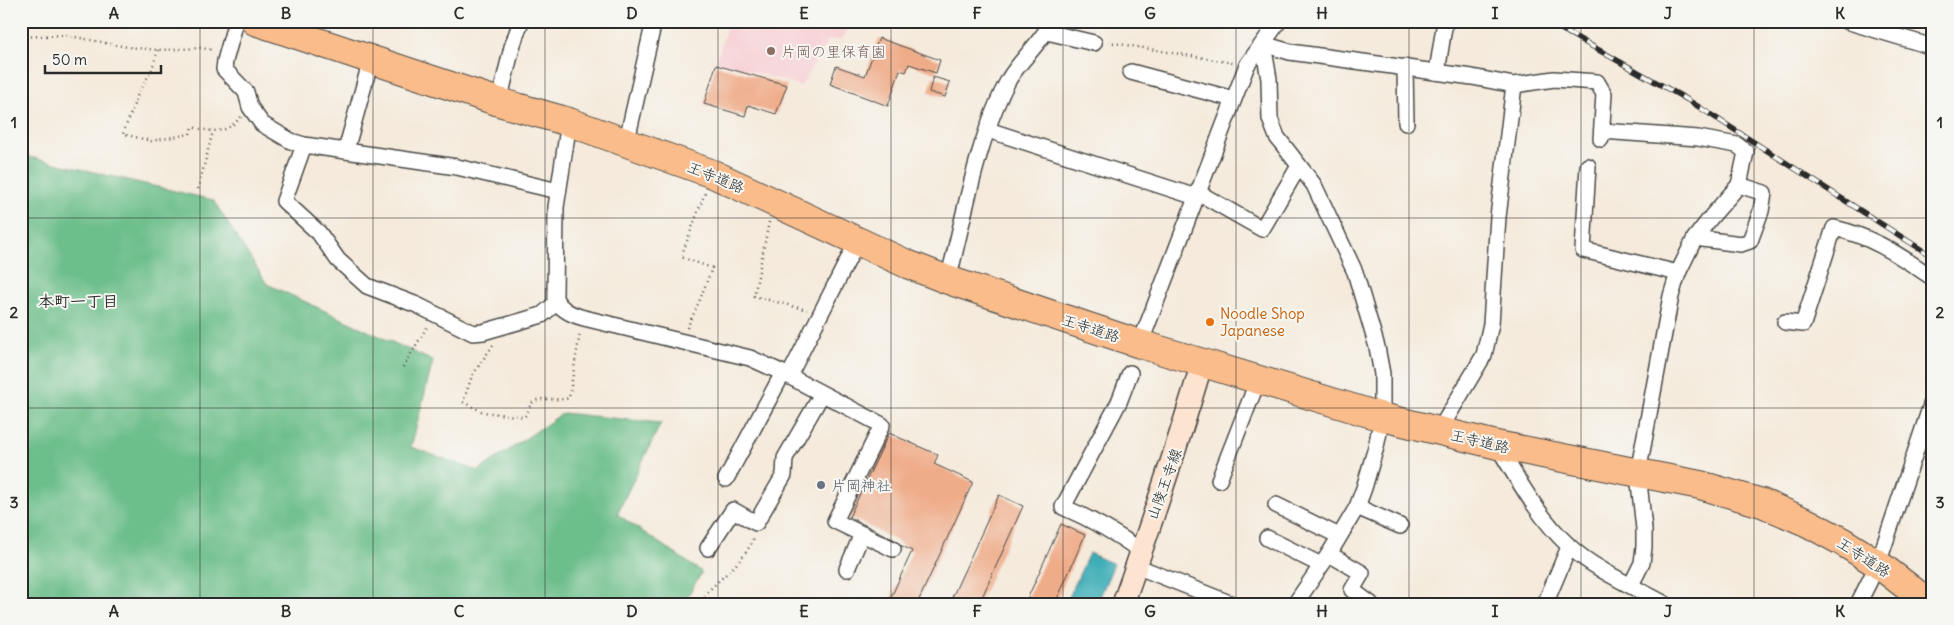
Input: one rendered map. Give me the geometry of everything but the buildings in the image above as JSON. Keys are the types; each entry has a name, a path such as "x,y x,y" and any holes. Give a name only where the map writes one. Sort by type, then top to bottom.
{"highway":[{"name":"王寺道路","path":"255,21 499,102 569,122 712,174 857,242 948,280 1140,344 1382,417 1497,445 1700,486 1762,503 1808,523 1878,564 1930,604"}],"main road":[{"name":"山陵王寺線","path":"1123,604 1169,464 1179,440 1202,363"}],"street":[{"path":"236,21 224,69 246,92 250,107 255,115 268,128 291,141 304,145 457,167 558,191"},
{"path":"499,102 512,47 521,21"},
{"path":"626,144 654,21"},
{"path":"1140,344 1247,65 1280,21"},
{"path":"1437,72 1445,21"},
{"path":"1846,21 1933,47"},
{"path":"948,280 988,130 1010,78 1050,26 1094,43"},
{"path":"1263,44 1290,52 1405,67 1514,85 1554,80 1597,82 1604,94 1601,135 1698,138 1737,145 1746,152 1739,185 1695,238 1678,273 1671,296 1638,473 1644,547 1642,562 1631,585"},
{"path":"1263,44 1269,79 1270,119 1277,137 1314,185 1355,272 1365,300 1382,374 1382,417 1376,447 1356,507 1295,604"},
{"path":"346,150 371,60"},
{"path":"1405,67 1406,123"},
{"path":"1131,72 1233,99"},
{"path":"1440,431 1484,355 1491,324 1498,217 1514,85"},
{"path":"569,122 558,191 555,298 557,302 565,310 584,318 750,358 882,425 835,521 893,549"},
{"path":"988,130 1197,195 1262,229 1299,166"},
{"path":"304,145 284,201 319,234 338,260 367,286 417,305 473,333 483,332 542,315 557,302"},
{"path":"1588,166 1583,250 1678,273"},
{"path":"1695,238 1741,244 1750,242 1761,211 1764,193 1739,185"},
{"path":"1785,322 1803,324 1834,228 1852,232 1880,244 1933,278"},
{"path":"726,480 821,314 857,242"},
{"path":"1130,373 1120,402 1063,507 1089,518 1112,531 1138,559 1232,604"},
{"path":"1219,480 1258,380"},
{"path":"708,548 733,510 756,522 784,476 785,458 822,394"},
{"path":"1858,604 1878,564 1932,405"},
{"path":"1497,445 1551,527 1570,547 1587,560 1665,604"},
{"path":"1276,505 1339,536"},
{"path":"1356,507 1400,526"},
{"path":"847,569 862,534"},
{"path":"1267,538 1362,573 1352,590 1371,604"},
{"path":"1545,604 1570,547"}],"path":[{"path":"21,37 65,35 127,47 158,50 200,48 227,53"},
{"path":"1094,43 1107,42 1247,65"},
{"path":"158,50 151,72 139,91 123,134 151,141 190,134 192,127 213,131 225,130 237,121 250,107"},
{"path":"198,189 213,131"},
{"path":"681,340 699,302 712,268 681,257 712,174"},
{"path":"773,201 754,296 821,314"},
{"path":"403,367 435,315"},
{"path":"512,323 486,354 472,376 463,402 483,412 524,417 528,413 531,404 536,400 562,400 568,398 584,318"},
{"path":"698,604 706,592 740,562 754,539 756,522"}],"shaded area":[{"name":"片岡の里保育園","path":"729,21 852,21 842,39 828,40 801,86 716,61"}],"green space":[{"path":"21,155 213,200 267,284 433,361 411,447 478,471 563,413 661,423 617,514 702,572 683,604 21,604"}],"water":[{"path":"1089,553 1114,564 1097,604 1066,604"}],"railway":[{"path":"1547,21 1688,100 1933,257"}],"place":[{"name":"片岡の里保育園","path":"771,51"},
{"name":"Noodle Shop Japanese","path":"1210,322"},
{"name":"片岡神社","path":"821,485"}],"district":[{"name":"本町一丁目","path":"78,301"}]}
